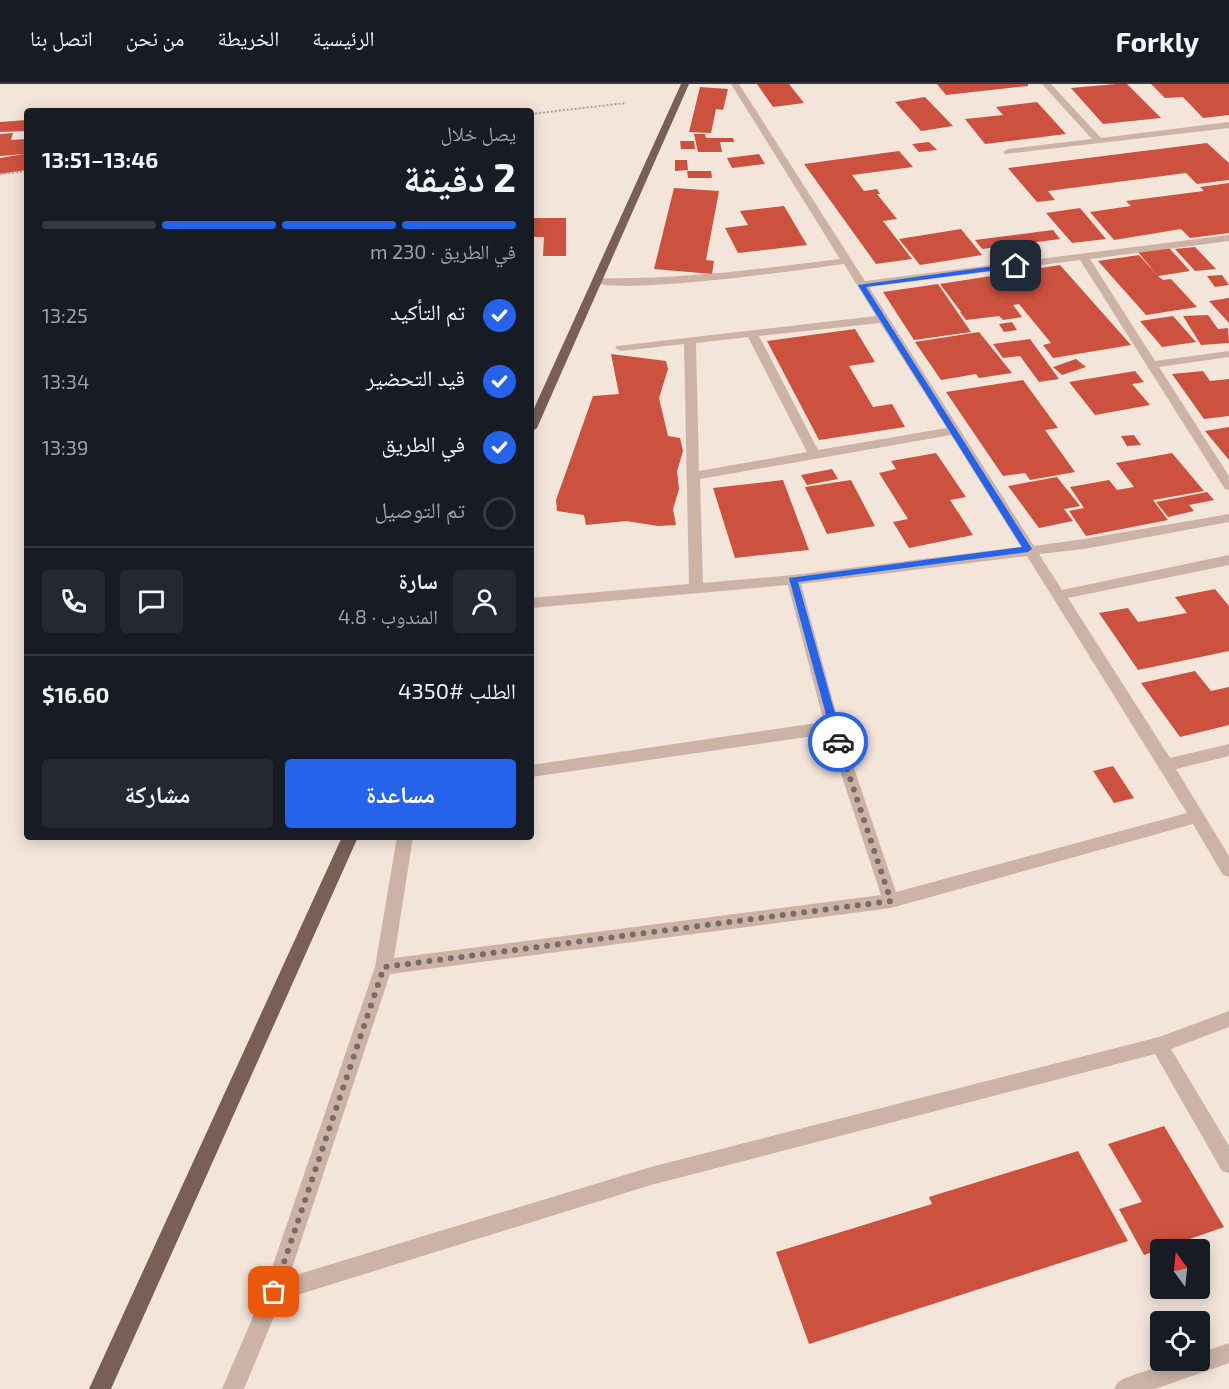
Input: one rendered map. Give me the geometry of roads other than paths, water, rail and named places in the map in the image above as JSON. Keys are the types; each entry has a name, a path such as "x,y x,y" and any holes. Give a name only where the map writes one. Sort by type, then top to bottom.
{"main road":[{"path":"534,421 685,84"},
{"path":"100,1389 349,840"}],"street":[{"path":"735,84 1166,765 1229,870"},
{"path":"1046,84 1098,140"},
{"path":"1008,152 1224,126 1229,136"},
{"path":"861,285 1229,238"},
{"path":"1083,257 1229,486"},
{"path":"597,281 642,283 713,278 846,261"},
{"path":"621,348 882,319"},
{"path":"752,333 814,455"},
{"path":"690,341 696,589"},
{"path":"1152,365 1229,354"},
{"path":"693,476 954,431"},
{"path":"534,603 793,580 1028,549 1084,544 1229,518"},
{"path":"1059,595 1229,560"},
{"path":"793,580 833,727 891,901"},
{"path":"534,771 833,727"},
{"path":"1166,765 1229,750"},
{"path":"384,967 891,901 1197,817"},
{"path":"233,1389 274,1292 384,967 405,840"},
{"path":"274,1292 651,1176 1159,1045 1229,1019"},
{"path":"1159,1045 1229,1164"},
{"path":"1125,1389 1229,1353"}]}
